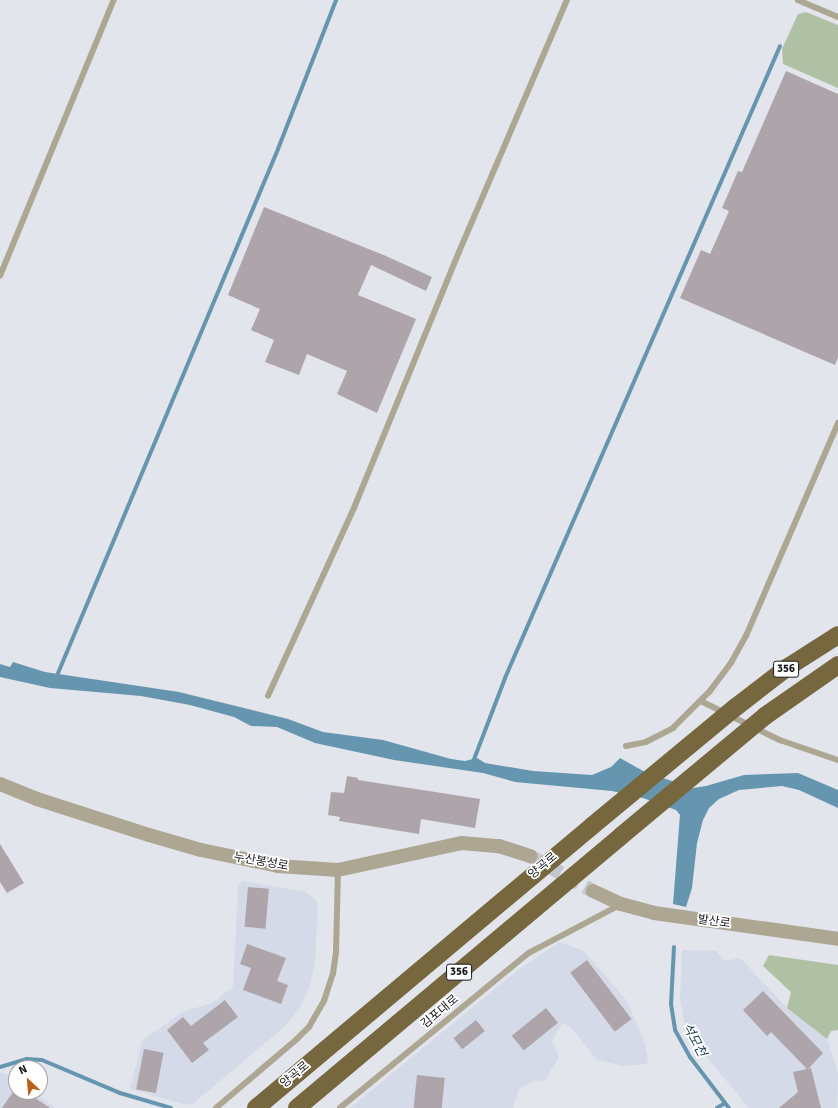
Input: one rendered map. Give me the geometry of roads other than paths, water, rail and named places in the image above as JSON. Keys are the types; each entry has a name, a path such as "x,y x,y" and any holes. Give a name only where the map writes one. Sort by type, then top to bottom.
{"highway":[{"name":"양곡로","path":"255,1108 736,707 788,667 838,635"},
{"name":"356","path":"297,1108 765,716 838,665"}],"street":[{"name":"누산봉성로","path":"0,784 37,799 201,850 278,866 338,870 462,844 498,846 530,856"},
{"name":"발산로","path":"594,891 621,904 691,919 838,939"}],"lane":[{"path":"0,276 114,0"},
{"path":"268,696 354,508 459,252 567,0"},
{"path":"798,0 838,17"},
{"path":"626,746 659,736 673,728 701,701 731,663 746,636 838,423"},
{"path":"701,701 780,740 838,760"},
{"path":"216,1108 297,1039 309,1027 324,1001 333,974 336,952 338,870"},
{"name":"김포대로","path":"340,1108 529,953 621,904"}],"water":[{"path":"13,662 45,672 179,692 288,719 323,732 383,740 451,759 465,761 477,758 485,763 533,771 592,775 611,767 620,758 645,772 693,788 706,786 744,775 798,773 838,790 838,808 799,790 782,786 739,790 719,799 709,808 703,820 697,843 692,888 686,907 673,904 680,815 676,810 643,798 612,791 515,782 483,773 394,760 315,743 277,727 251,726 234,717 190,705 141,696 50,688 0,677 0,664 10,667"}],"waterway":[{"path":"56,678 278,149 336,0"},
{"path":"473,762 505,678 780,46"},
{"name":"석모천","path":"674,947 671,1004 675,1030 690,1057 729,1108"},
{"path":"0,1067 27,1059 42,1060 120,1093 171,1108"},
{"path":"717,1108 725,1103"}],"tunnel":[{"path":"530,856 593,891"}]}
